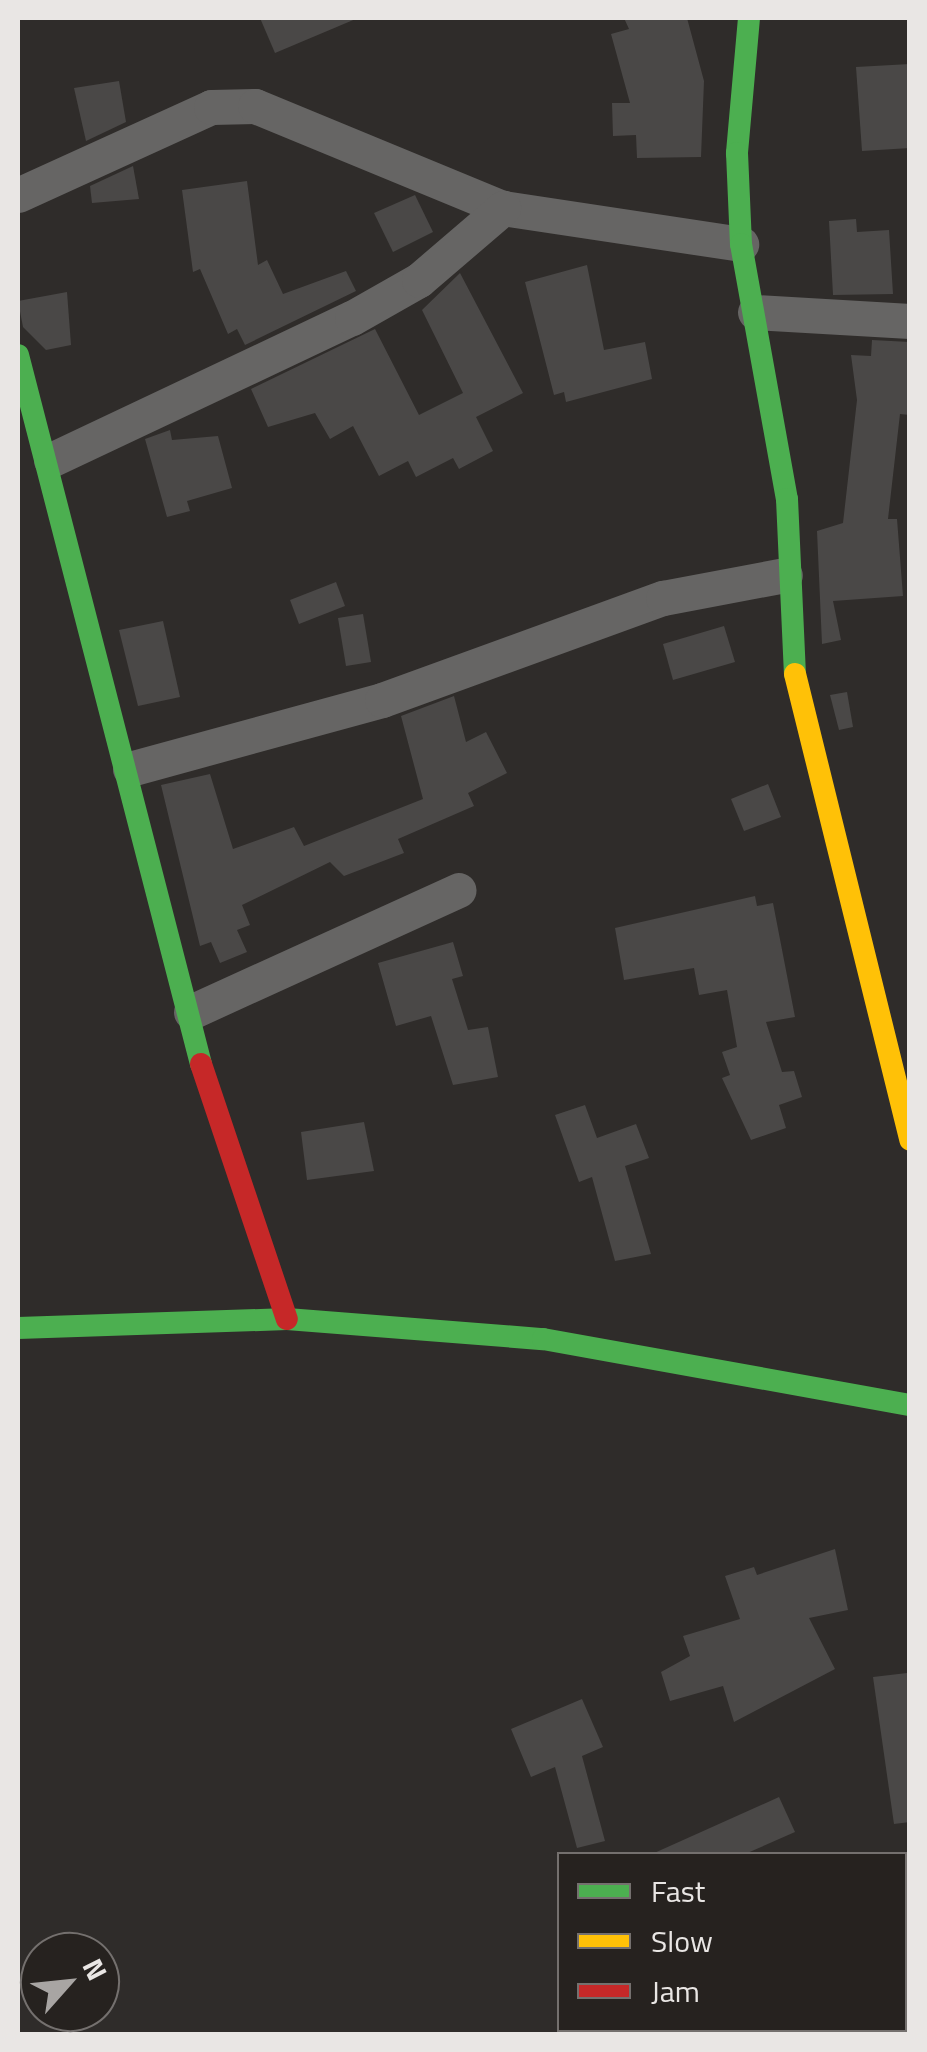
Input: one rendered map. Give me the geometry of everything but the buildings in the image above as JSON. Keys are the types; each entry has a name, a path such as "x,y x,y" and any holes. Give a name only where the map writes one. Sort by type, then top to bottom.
{"street":[{"path":"749,18 737,153 741,244 786,499 785,575 817,777 910,1140"},
{"path":"18,195 210,107 255,106 502,208 741,244"},
{"path":"50,460 352,318 419,280 502,208"},
{"path":"755,312 910,320"},
{"path":"18,354 50,460 130,769 221,1142 287,1319"},
{"path":"130,769 382,700 663,598 785,575"},
{"path":"191,1012 459,890"},
{"path":"18,1328 287,1319 543,1339 910,1405"}],"traffic: fast":[{"path":"749,18 737,153 741,244 787,499 795,674"},
{"path":"18,355 201,1064"},
{"path":"18,1328 287,1319 543,1339 910,1405"}],"traffic: slow":[{"path":"795,674 910,1140"}],"traffic: jam":[{"path":"201,1064 287,1319"}]}
